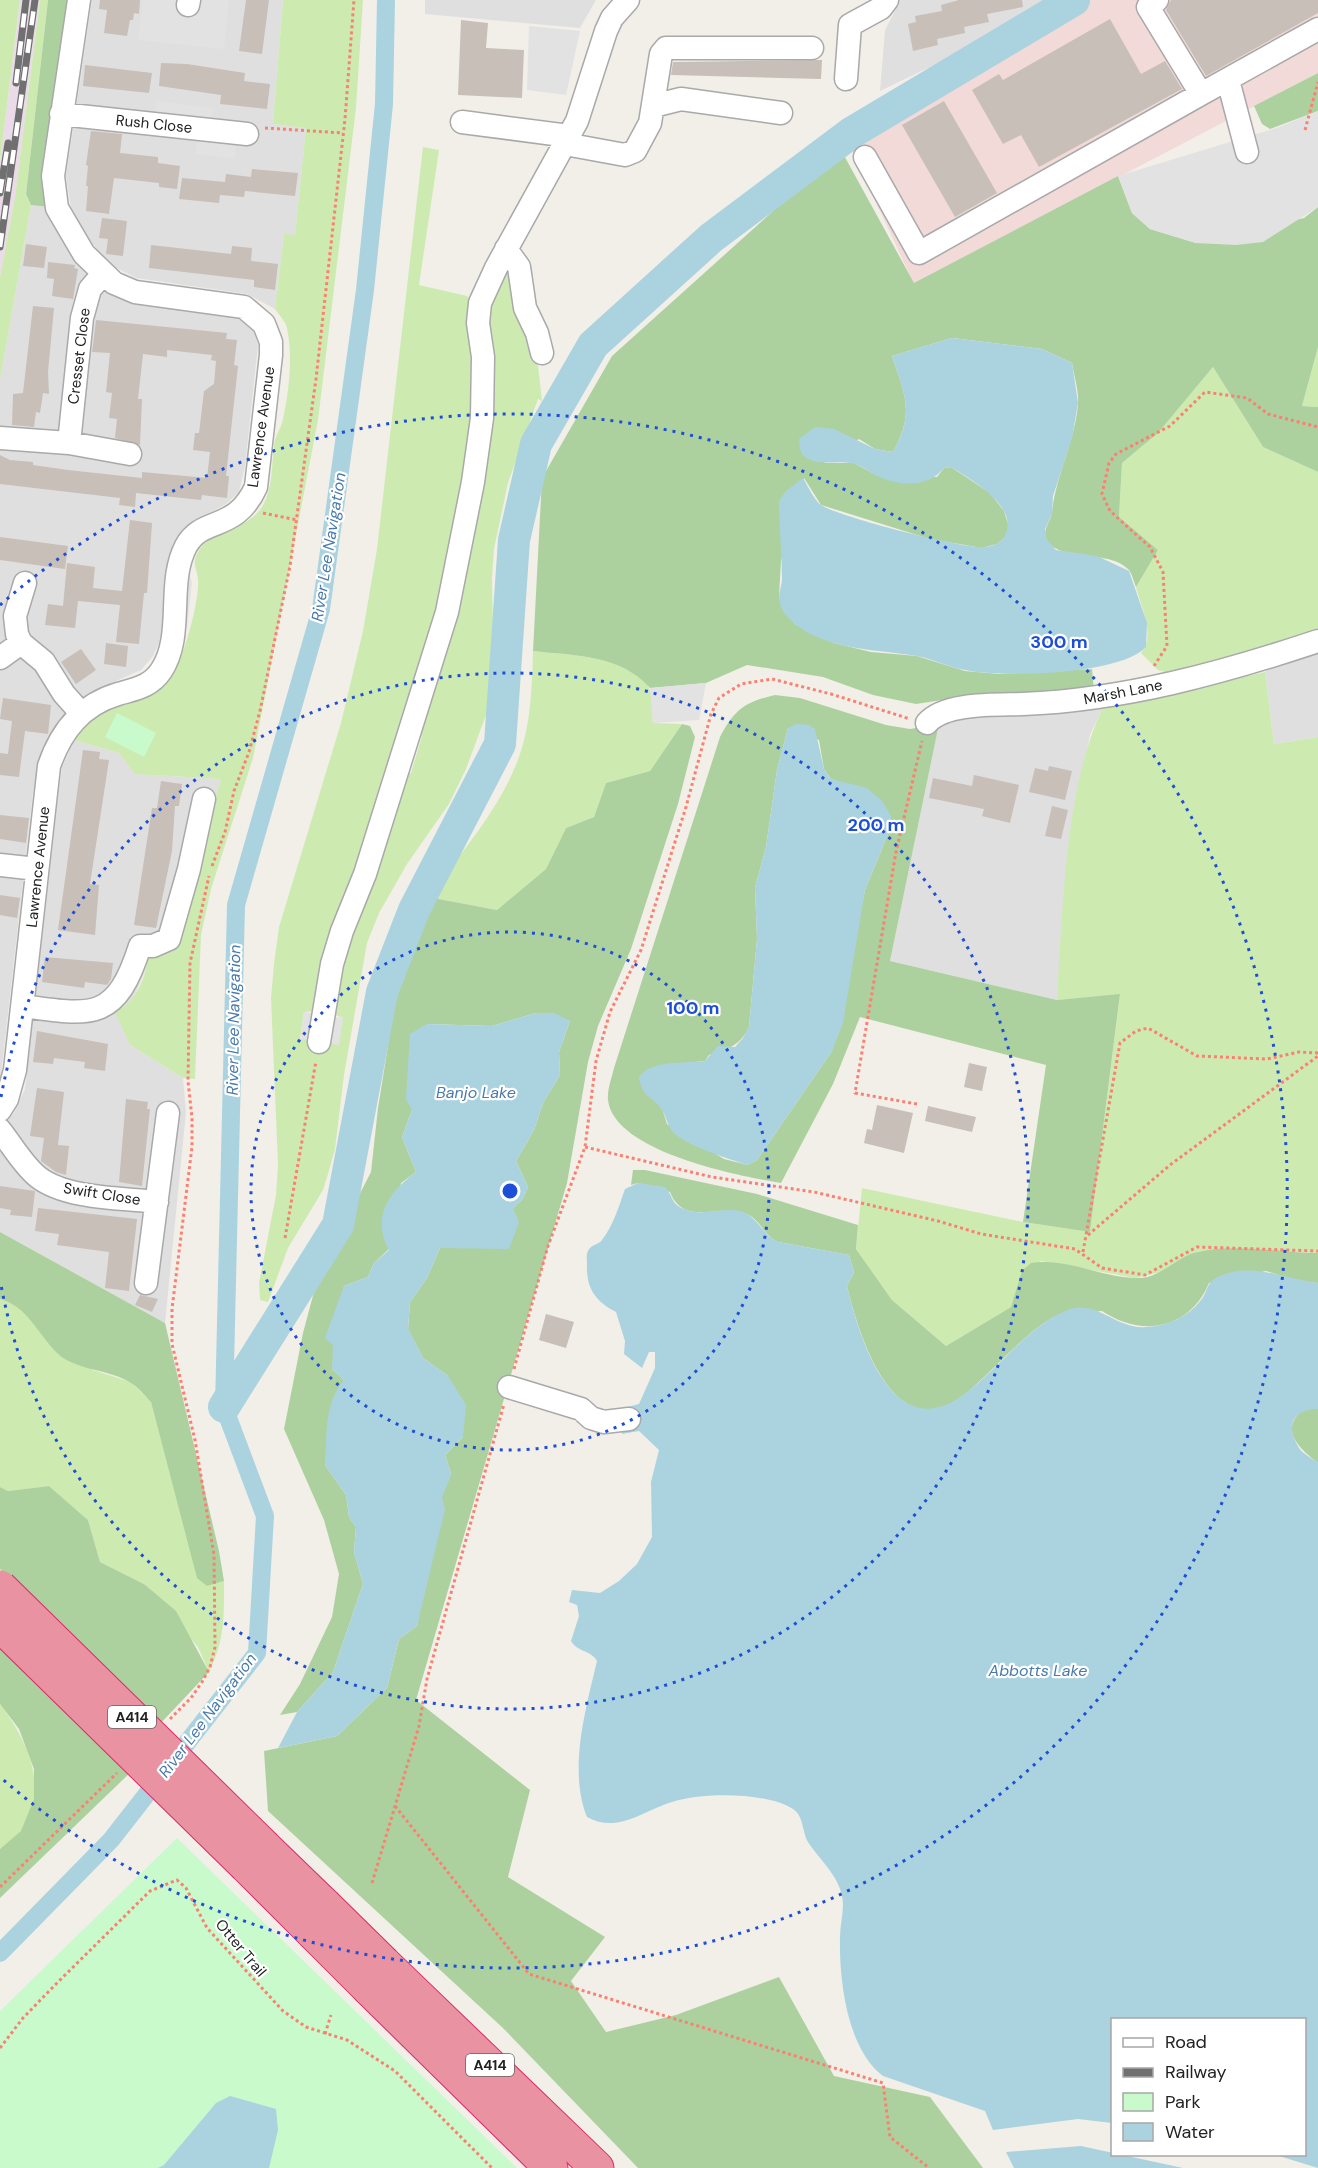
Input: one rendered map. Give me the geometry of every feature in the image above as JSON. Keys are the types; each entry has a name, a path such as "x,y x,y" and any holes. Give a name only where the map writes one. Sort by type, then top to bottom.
{"highway":[{"name":"A414","path":"0,1587 255,1856 377,1976 551,2168"},
{"name":"A414","path":"0,1625 255,1856"},
{"name":"A414","path":"377,1976 597,2168"}],"street":[{"name":"Lawrence Avenue","path":"0,1110 11,1087 49,766 63,732 81,713 103,699 148,684 161,671 169,652 180,565 185,548 198,533 230,520 243,509 256,487 269,378 271,342 259,317 244,307 135,292 114,283 103,274 70,233 57,208 53,177 79,0"},
{"path":"319,1042 332,964 342,931 365,874 447,612 482,418 483,357 478,323 480,303 506,249 577,121 606,31 612,18 628,0"},
{"path":"846,79 850,25 881,8 887,0"},
{"path":"1157,0 1148,7 1201,94"},
{"path":"865,157 919,253 1318,29"},
{"path":"462,122 567,140 625,155 635,151 650,123 661,54 666,48 812,48"},
{"path":"1234,77 1247,152"},
{"path":"653,106 681,99 781,113"},
{"name":"Rush Close","path":"61,114 247,134"},
{"path":"506,249 519,267 525,308 537,333 542,353"},
{"name":"Cresset Close","path":"69,443 82,318 87,295 103,274"},
{"path":"0,438 69,443 130,454"},
{"path":"25,583 15,616 17,634 21,643 44,662 64,694 81,713"},
{"name":"Marsh Lane","path":"927,723 940,713 976,706 1070,702 1139,690 1264,659 1318,641"},
{"path":"0,658 21,643"},
{"path":"22,1006 80,1012 102,1007 118,996 125,985 140,946 161,944 172,933 204,799"},
{"path":"0,865 37,869"},
{"path":"146,1283 168,1113"},
{"name":"Swift Close","path":"0,1130 30,1168 49,1184 70,1192 157,1202"},
{"path":"509,1387 581,1409 597,1420 629,1419"}],"path":[{"path":"191,1698 210,1667 215,1647 216,1594 214,1555 195,1440 172,1344 172,1309 192,1148 188,1072 190,963 212,863 225,831 234,790 249,752 260,711 297,520 316,379 343,133 354,0"},
{"path":"1305,130 1318,82"},
{"path":"247,134 261,128 343,133"},
{"path":"1139,690 1167,646 1163,572 1150,547 1110,511 1102,494 1109,463 1116,454 1170,426 1205,392 1247,398 1268,414 1318,426"},
{"path":"243,509 297,520"},
{"path":"372,1882 419,1726 427,1678 548,1246 585,1147 596,1061 610,1012 641,950 686,807 711,714 719,699 741,684 772,680 831,694 898,717 927,723 913,770 896,852 855,1093 917,1104"},
{"path":"1083,1252 1120,1043 1136,1031 1148,1028 1197,1056 1267,1059 1299,1052 1318,1054"},
{"path":"285,1238 319,1042"},
{"path":"1087,1236 1170,1164 1318,1054"},
{"path":"585,1147 712,1177 814,1192 929,1218 981,1234 1083,1252 1102,1268 1145,1275 1197,1247 1318,1251"},
{"path":"395,1806 529,1974 883,2083 890,2137 929,2168"},
{"path":"0,1887 63,1827"},
{"name":"Otter Trail","path":"0,2048 23,2018 150,1891 177,1880 186,1888 207,1928 261,1989 306,2027 347,2040 395,2071 492,2168"},
{"path":"325,2034 331,2015"}],"shaded area":[{"path":"20,0 40,0 15,197 0,277 0,161"},
{"path":"92,0 283,0 273,124 306,128 295,236 284,235 275,309 247,294 136,278 115,267 98,251 82,229 71,208 66,176"},
{"path":"143,0 229,0 224,49 138,40"},
{"path":"425,0 596,0 580,28 425,14"},
{"path":"897,0 1058,0 959,53 880,91 885,30 896,9"},
{"path":"1091,0 1318,0 1318,73 914,284 852,151"},
{"path":"529,26 580,31 566,95 527,90"},
{"path":"157,101 213,108 212,123 155,117"},
{"path":"1318,111 1318,207 1263,242 1236,245 1196,243 1150,229 1132,213 1118,176 1279,127"},
{"path":"197,141 236,146 235,159 195,154"},
{"path":"31,205 49,207 72,256 98,282 237,315 254,331 258,345 245,466 239,492 226,504 188,525 177,543 160,641 153,656 141,670 91,692 59,720 42,753 33,792 0,1084 0,380"},
{"path":"187,569 192,582 187,626 179,637"},
{"path":"1318,648 1318,737 1274,744 1265,672 1271,665"},
{"path":"706,683 699,720 653,723 650,688"},
{"path":"1102,709 1090,735 1069,841 1057,1000 890,961 939,724 985,714"},
{"path":"74,740 119,753 136,774 221,779 200,850 148,955 146,969 134,997 124,1008 130,1045 183,1078 186,1112 165,1323 0,1232 0,1127 14,1113 25,1089 62,767"},
{"path":"304,1012 343,1018 339,1045 300,1039"}],"green space":[{"path":"0,0 20,0 0,161"},
{"path":"40,0 48,0 26,194 31,205 0,380 0,277 15,197"},
{"path":"48,0 69,0 53,113 49,207 31,205 26,194"},
{"path":"283,0 363,0 356,108 318,420 253,758 211,889 201,935 195,1079 183,1078 130,1045 115,1012 129,1002 143,980 148,954 200,850 221,779 135,774 119,753 74,740 103,708 147,694 167,682 184,649 193,617 198,589 195,564 197,554 210,539 255,515 262,507 269,491 275,440 282,422 287,397 290,362 286,326 275,309 284,234 295,235 306,128 273,124"},
{"path":"1318,73 1318,111 1270,129 1262,124 1254,106"},
{"path":"423,147 439,150 419,285 467,296 472,302 479,368 450,576 316,1011 304,1012 300,1039 343,1018 335,1015 330,1006 400,778 411,773 422,736 417,725 431,682 439,676 450,636 490,424 494,396 488,311 502,275 514,274 536,348 542,401 538,399 508,483 494,549 492,578 494,680 489,707 466,769 449,804 407,864 379,913 367,943 344,1075 335,1149 323,1190 288,1248 268,1302 260,1300 259,1283 276,1195 278,1165 271,998 274,964 279,927 341,723 363,631 377,549"},
{"path":"841,150 914,283 1118,176 1132,213 1150,229 1196,243 1304,218 1318,207 1318,347 1302,406 1318,407 1318,472 1263,447 1213,367 1158,433 1122,463 1119,517 1158,550 1136,587 1129,570 1120,564 1099,557 1064,552 1055,548 1046,538 1045,530 1051,516 1057,485 1073,431 1078,399 1072,363 1042,349 952,338 892,356 906,404 904,426 893,452 875,449 859,439 824,463 854,463 878,476 937,477 944,468 951,467 990,493 1004,511 1009,527 1005,537 997,544 982,548 930,539 821,505 804,478 781,561 779,597 795,624 834,643 871,652 917,656 965,671 999,674 1092,669 1094,691 955,698 916,704 873,695 823,677 747,665 706,683 650,688 638,677 611,663 581,656 533,651 542,478 612,356"},
{"path":"1318,347 1318,407 1302,406"},
{"path":"1213,367 1263,447 1318,472 1318,628 1238,656 1172,674 1158,670 1141,653 1145,646 1147,630 1136,587 1158,550 1119,517 1122,463 1158,433"},
{"path":"533,651 599,659 632,670 643,679 650,690 653,723 682,724 650,771 606,783 594,817 566,828 546,869 497,910 428,897 491,813 511,776 526,731"},
{"path":"1265,672 1274,744 1318,737 1318,1253 1217,1249 1197,1252 1161,1272 1136,1278 1041,1261 1017,1291 1011,1307 946,1346 892,1300 856,1249 862,1188 1023,1222 1090,1232 1120,995 1057,1000 1068,852 1080,777 1089,742 1102,709"},
{"path":"775,695 800,698 886,725 910,729 939,724 890,961 1057,1000 1120,994 1090,1232 1023,1222 1046,1065 860,1017 833,1084 781,1183 709,1167 681,1158 654,1147 632,1134 615,1118 608,1100 614,1068 720,737 742,708","holes":["788,728 819,740 824,769 831,779 847,784 890,829 865,890 832,1051 757,1160 748,1165 724,1159 667,1124 662,1108 685,1063 705,1061 709,1055 733,1046 742,1039 749,1027 757,939 755,888 766,847 777,770"]},
{"path":"117,713 156,733 144,757 105,737"},
{"path":"682,724 690,726 695,737 678,804 631,949 598,1026 588,1062 567,1183 416,1700 530,1790 508,1877 605,1937 571,1981 606,2032 676,2015 779,1977 834,2076 930,2097 983,2168 638,2168 504,2029 268,1811 264,1751 337,1736 387,1688 399,1639 417,1626 441,1498 451,1474 445,1455 463,1437 448,1376 423,1358 408,1329 410,1302 427,1278 440,1248 513,1208 522,1200 528,1187 516,1161 534,1130 543,1103 560,1075 559,1052 570,1021 536,1013 492,1026 427,1024 412,1110 402,1137 416,1172 401,1183 389,1249 374,1263 368,1277 344,1286 332,1369 344,1380 325,1465 346,1495 349,1517 356,1527 354,1552 363,1584 333,1672 297,1712 280,1715 300,1684 332,1617 339,1574 324,1520 284,1429 303,1333 319,1273 371,1172 378,1108 400,971 409,936 428,897 497,910 546,869 566,828 594,817 606,783 650,771"},
{"path":"633,1170 645,1170 757,1194 858,1225 856,1249 892,1300 946,1346 1011,1307 1022,1271 1031,1263 1058,1263 1113,1275 1140,1278 1155,1274 1190,1254 1212,1249 1242,1248 1318,1253 1318,1283 1299,1281 1266,1271 1209,1283 1201,1299 1190,1311 1163,1324 1148,1326 1117,1319 1102,1311 1057,1316 1030,1334 965,1394 940,1408 918,1408 900,1398 884,1380 871,1357 847,1286 854,1272 849,1255 778,1242 769,1236 754,1219 744,1213 734,1211 693,1212 684,1209 676,1203 670,1192 638,1183 631,1185"},
{"path":"0,1232 165,1323 219,1551 224,1581 207,1586 197,1578 151,1402 123,1378 83,1367 65,1359 50,1346 25,1314 0,1299"},
{"path":"0,1299 12,1302 36,1325 93,1370 131,1382 151,1402 172,1480 207,1586 224,1581 221,1639 209,1672 198,1647 144,1584 100,1562 88,1520 49,1486 8,1491 0,1487"},
{"path":"1304,1409 1318,1409 1318,1463 1298,1445 1292,1431 1296,1416"},
{"path":"49,1486 88,1520 100,1562 144,1584 176,1611 209,1672 159,1725 0,1569 0,1487 8,1491"},
{"path":"0,1640 133,1770 0,1898 0,1849 21,1831 34,1799 34,1769 19,1729 0,1704"},
{"path":"0,1704 19,1733 32,1764 34,1797 30,1814 22,1830 0,1849"},
{"path":"177,1838 517,2168 0,2168 0,2011"}],"water":[{"path":"952,338 1042,349 1072,363 1078,403 1072,438 1053,496 1052,514 1045,529 1046,539 1056,550 1097,556 1129,571 1147,623 1146,647 1132,656 1112,664 1060,672 1005,674 982,672 959,669 917,656 846,646 828,641 797,626 784,612 779,597 782,579 779,501 786,491 803,478 818,503 850,517 973,547 992,546 1005,536 1008,523 998,503 980,486 951,467 944,468 929,480 912,484 893,482 853,464 814,461 804,456 800,450 799,439 815,427 834,429 875,449 893,452 904,426 906,404 892,356"},
{"path":"797,724 809,725 815,729 824,769 831,779 867,788 882,801 891,816 890,829 865,890 843,1023 832,1051 757,1160 748,1165 707,1151 677,1136 670,1128 659,1105 645,1093 639,1077 652,1067 660,1065 705,1061 718,1046 735,1047 749,1027 757,939 755,888 766,847 777,770 788,728"},
{"name":"Banjo Lake","path":"536,1013 554,1013 570,1021 559,1052 560,1075 543,1103 534,1130 516,1161 528,1187 522,1200 513,1208 519,1222 509,1249 440,1248 427,1278 410,1302 408,1328 423,1358 448,1376 466,1405 463,1437 445,1455 451,1474 442,1498 445,1509 417,1626 399,1639 387,1688 337,1736 278,1748 297,1712 333,1672 363,1584 354,1552 356,1527 349,1517 346,1495 325,1465 330,1409 344,1380 332,1369 333,1345 325,1338 344,1286 368,1277 374,1263 389,1250 382,1227 386,1206 398,1188 416,1172 402,1137 412,1110 406,1099 410,1034 427,1024 492,1026"},
{"name":"Abbotts Lake","path":"638,1183 665,1187 676,1204 686,1210 703,1212 736,1210 749,1215 778,1242 849,1255 854,1272 847,1286 860,1332 870,1357 883,1379 898,1397 917,1407 938,1407 963,1395 1037,1328 1065,1311 1086,1308 1125,1324 1146,1327 1177,1320 1196,1306 1213,1280 1228,1273 1267,1272 1318,1283 1318,1409 1302,1412 1297,1416 1292,1432 1299,1448 1318,1463 1318,2168 1279,2156 1306,2156 1306,2018 1111,2018 1111,2123 1078,2119 993,2130 985,2111 883,2076 861,2049 848,2012 841,1973 840,1932 843,1901 840,1888 808,1842 797,1812 782,1803 767,1799 716,1795 672,1802 619,1822 598,1822 587,1817 579,1779 579,1759 584,1719 597,1661 571,1641 579,1616 577,1605 569,1602 572,1590 600,1593 619,1581 637,1564 652,1537 651,1482 659,1450 639,1431 622,1434 620,1409 639,1404 655,1368 655,1352 649,1352 642,1368 624,1354 625,1341 616,1312 602,1303 593,1293 587,1273 587,1252 601,1242 609,1229 625,1189"},
{"path":"230,2096 276,2109 278,2130 269,2168 158,2168 164,2165 216,2103"},
{"path":"1081,2146 1111,2152 1111,2156 1127,2156 1183,2168 1014,2168 1006,2152"}],"building":[{"path":"100,0 140,0 139,14 134,13 133,20 130,20 127,36 104,33 107,10 99,9"},
{"path":"246,0 269,0 262,54 239,51"},
{"path":"959,0 1022,0 1023,7 987,14 989,22 964,27 965,33 937,39 938,45 913,51 908,24 916,22 915,16 942,11 941,5"},
{"path":"1171,0 1318,0 1318,13 1206,76 1166,10"},
{"path":"1110,19 1141,74 1165,61 1182,89 1039,167 1021,135 1003,144 972,90 999,74 1003,80"},
{"path":"461,20 488,23 486,48 524,50 522,98 458,95"},
{"path":"822,60 821,79 671,75 673,62"},
{"path":"161,63 187,64 245,73 244,81 270,84 267,109 220,104 221,95 159,86"},
{"path":"85,65 152,73 149,93 83,86"},
{"path":"944,101 997,193 955,217 902,125"},
{"path":"91,131 122,134 120,153 158,157 158,163 180,166 177,189 159,187 159,183 114,178 109,214 86,211 88,166 86,165"},
{"path":"252,169 298,173 295,196 245,191 244,197 220,195 219,203 179,199 182,178 225,182 226,174 251,177"},
{"path":"102,218 127,221 123,256 106,254 108,239 99,238"},
{"path":"26,244 47,247 44,268 23,266"},
{"path":"151,245 231,254 232,246 252,248 251,261 278,264 275,290 254,287 254,280 149,268"},
{"path":"48,262 75,265 74,268 78,269 73,299 52,296 54,279 47,278"},
{"path":"33,306 54,308 48,372 49,394 43,393 40,413 36,412 34,427 12,425 13,394 23,393"},
{"path":"96,320 227,333 226,339 237,340 234,365 238,366 226,476 229,476 227,498 202,495 201,500 136,493 135,507 119,505 120,498 0,484 0,455 10,460 33,462 33,465 68,470 142,478 142,472 207,478 210,452 193,450 195,433 199,433 204,391 214,384 216,361 211,360 212,355 167,350 167,357 143,354 138,399 142,399 140,445 115,438 117,419 109,418 112,393 106,392 110,353 92,352"},
{"path":"130,520 152,523 147,593 144,593 139,644 116,642 120,605 78,601 75,628 45,625 48,604 63,606 67,563 95,567 93,588 122,591"},
{"path":"0,537 68,546 65,569 0,560"},
{"path":"106,643 128,646 126,667 104,664"},
{"path":"81,649 96,670 76,684 61,662"},
{"path":"3,698 51,705 48,734 25,731 19,777 0,775 0,753 8,754 12,721 0,719"},
{"path":"83,750 100,752 99,759 109,760 90,884 99,885 95,935 58,930"},
{"path":"1049,766 1072,771 1065,800 1029,792 1035,768 1048,771"},
{"path":"974,775 1019,785 1010,823 982,816 984,809 929,798 933,778 972,786"},
{"path":"161,781 182,784 179,806 175,806 172,851 156,928 134,925 152,808 157,808"},
{"path":"1052,806 1068,810 1061,839 1045,836"},
{"path":"0,815 29,818 26,843 0,839"},
{"path":"0,895 20,898 17,918 0,915"},
{"path":"45,957 113,963 111,979 107,985 85,982 84,988 42,982"},
{"path":"37,1031 108,1044 105,1071 84,1068 85,1062 54,1058 53,1064 33,1062"},
{"path":"969,1063 987,1067 982,1091 964,1087"},
{"path":"37,1088 64,1092 58,1145 69,1146 66,1175 56,1172 41,1161 44,1138 30,1136"},
{"path":"126,1099 148,1102 147,1109 150,1109 142,1186 119,1182"},
{"path":"877,1105 913,1113 904,1153 864,1143 867,1129 872,1130"},
{"path":"928,1106 976,1117 972,1132 925,1121"},
{"path":"0,1186 35,1191 32,1217 10,1215 11,1210 0,1208"},
{"path":"38,1208 137,1219 129,1291 105,1288 109,1252 57,1245 59,1234 35,1231"},
{"path":"140,1295 158,1299 152,1312 135,1305"},
{"path":"546,1314 574,1322 566,1348 539,1340"}],"waterway":[{"name":"River Lee Navigation","path":"0,1953 111,1840 257,1653 265,1516 224,1407 236,905 321,609 365,290 384,104 386,0"},
{"path":"224,1407 338,1225 382,992 414,910 500,744 514,540 536,444 593,345 711,238 851,133 1074,0"}],"railway":[{"path":"16,83 26,0"},
{"path":"0,247 35,0"},
{"path":"0,193 8,143"}]}
